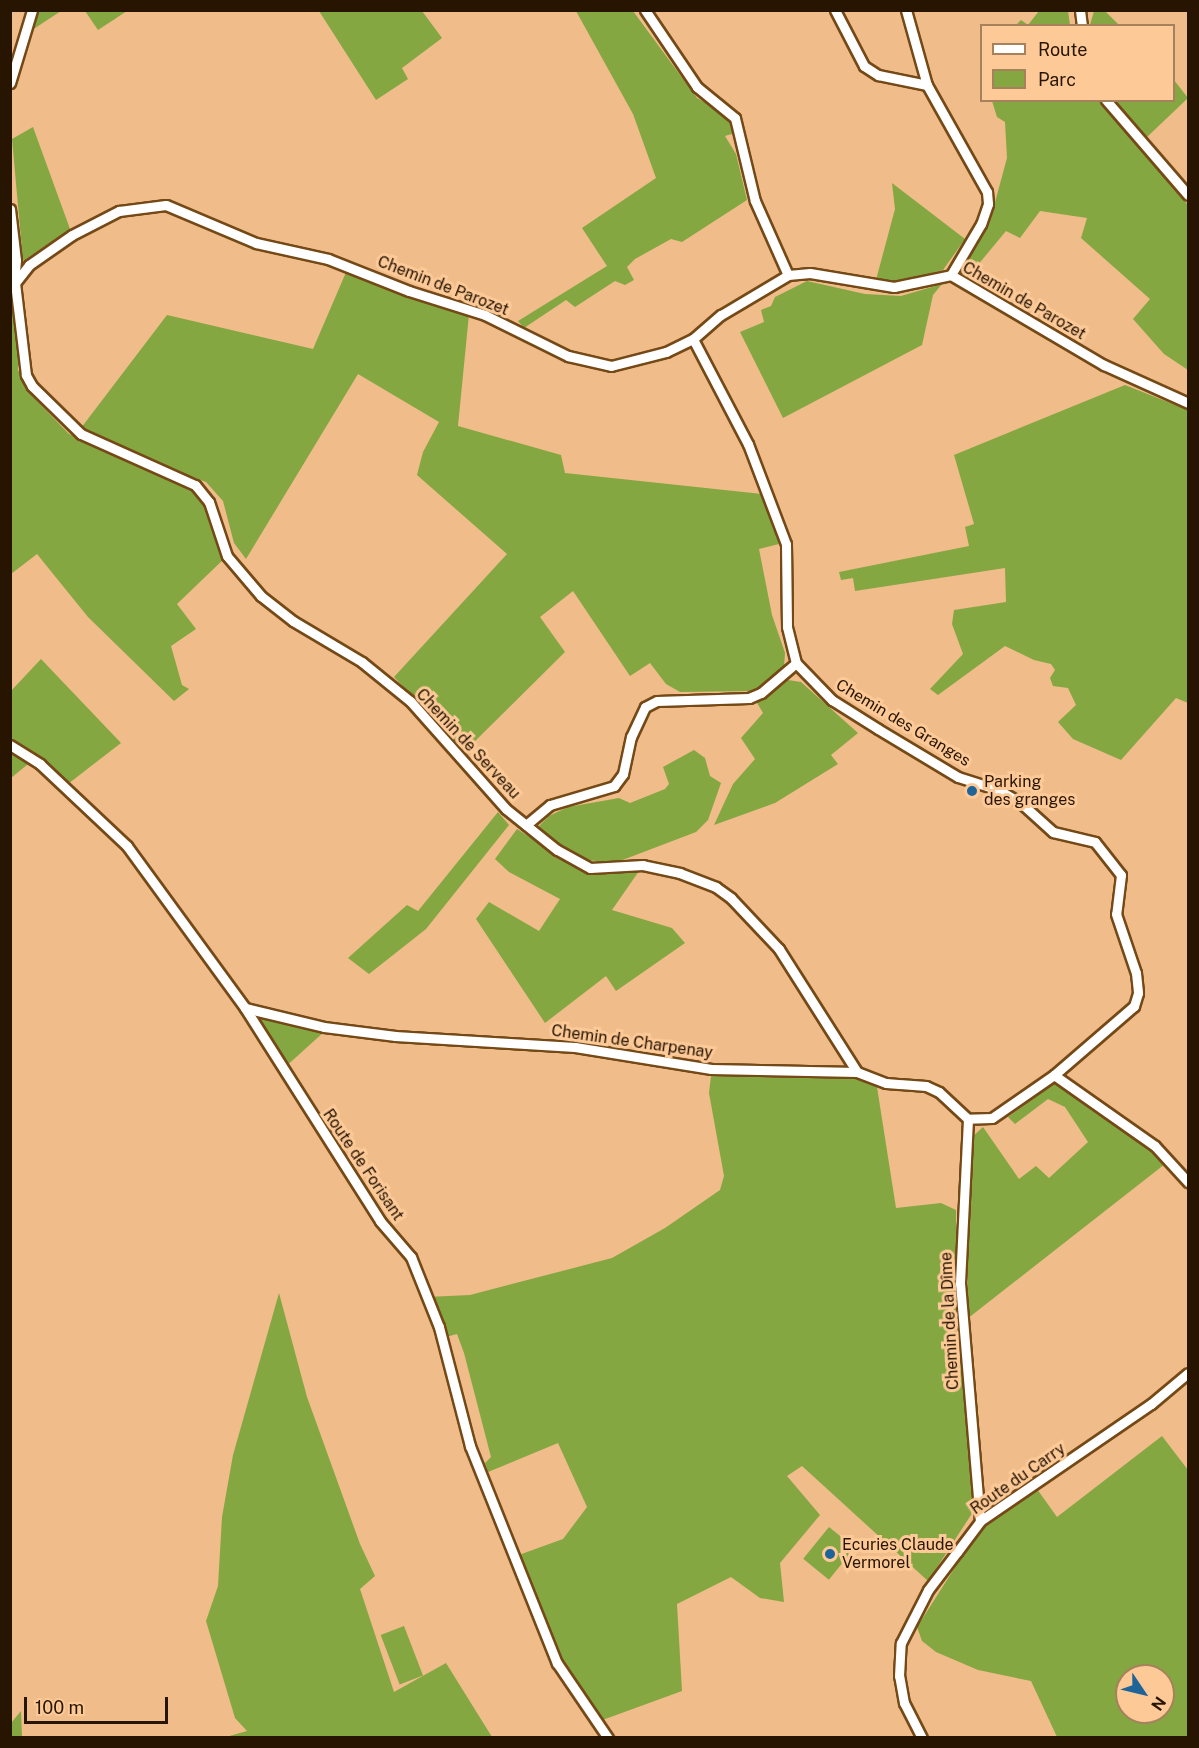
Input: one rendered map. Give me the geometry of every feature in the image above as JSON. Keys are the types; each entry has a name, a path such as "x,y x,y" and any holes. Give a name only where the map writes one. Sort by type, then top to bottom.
{"street":[{"path":"10,83 32,10"},
{"path":"645,10 697,87 735,118 754,201 788,275"},
{"path":"835,10 864,66 878,75 927,85"},
{"path":"906,10 927,85 987,192 988,204 981,224 951,275"},
{"path":"1108,102 1188,195"},
{"name":"Chemin de Parozet","path":"13,285 29,265 72,235 119,212 166,205 256,243 328,259 485,315 591,364 633,363 693,339 721,315 788,275 810,273 894,287 951,275 1104,365 1188,403"},
{"name":"Chemin de Serveau","path":"10,209 16,260 13,285 21,313 23,364 32,386 81,434 195,486 209,502 227,556 261,596 293,621 362,662 410,701 506,809 579,864 611,868 643,865 680,873 716,887 731,898 779,949 857,1072"},
{"path":"526,825 550,806 614,786 623,774 631,737 645,707 657,700 749,698 776,682 796,663 787,627 786,544 748,444 693,339"},
{"name":"Chemin des Granges","path":"796,663 832,700 958,777 999,790 1053,832 1095,842 1113,861 1121,875 1116,915 1119,930 1136,973 1138,993 1126,1016 1054,1075 992,1118 968,1119"},
{"name":"Route de Forisant","path":"10,745 40,764 128,846 245,1008 380,1221 411,1257 439,1327 470,1446 564,1677 608,1737"},
{"name":"Chemin de Charpenay","path":"245,1008 324,1027 395,1036 575,1047 711,1069 857,1072 886,1083 926,1086 939,1092 968,1119"},
{"path":"1054,1075 1155,1146 1188,1182"},
{"name":"Chemin de la Dîme","path":"968,1119 960,1283 980,1521"},
{"name":"Route du Carry","path":"922,1737 904,1703 899,1676 901,1643 928,1590 980,1521 1151,1404 1188,1373"}],"green space":[{"path":"37,11 61,11 29,32"},
{"path":"85,11 127,11 98,30"},
{"path":"319,11 422,11 442,38 402,68 408,79 376,100"},
{"path":"576,11 633,11 697,98 727,115 735,133 725,136 736,154 747,200 682,242 671,239 635,259 627,267 634,280 625,285 615,281 575,307 566,300 524,328 518,321 607,266 582,228 656,178 633,114"},
{"path":"1039,11 1068,11 1070,24 1029,24"},
{"path":"1094,11 1105,11 1118,24 1090,24"},
{"path":"1175,81 1188,98 1146,138 1115,102 1175,102"},
{"path":"992,102 1100,102 1188,205 1188,370 1164,354 1133,319 1150,299 1081,238 1087,218 1040,211 1020,238 1006,231 967,278 959,273 991,217 1007,158 1005,122 997,117"},
{"path":"33,127 70,229 23,261 12,139"},
{"path":"892,183 965,239 943,270 897,282 876,280 895,209"},
{"path":"347,270 469,314 458,426 561,455 565,473 762,494 779,544 759,549 772,615 785,653 784,667 755,691 680,692 666,684 650,663 630,676 573,591 540,617 565,652 465,751 394,677 507,554 417,475 423,452 439,422 358,374 246,559 234,543 223,501 206,482 97,441 81,428 167,315 313,349"},
{"path":"807,281 865,294 901,296 942,284 933,295 922,345 783,418 740,332 764,322 761,310 771,306 775,297"},
{"path":"11,310 18,316 18,370 32,396 69,434 195,485 209,502 227,556 177,604 196,629 171,646 182,685 189,689 174,701 88,617 37,554 11,574"},
{"path":"1125,385 1188,410 1188,703 1176,698 1121,760 1073,739 1058,722 1076,705 1068,688 1053,686 1050,678 1055,670 1051,664 1034,660 1005,646 938,695 930,689 963,654 952,624 954,610 1006,602 1005,568 855,591 853,578 841,580 839,572 969,546 965,527 974,524 954,455"},
{"path":"41,659 121,743 64,787 33,760 11,778 10,692"},
{"path":"788,680 801,682 858,733 831,755 838,764 775,803 714,825 733,784 755,759 741,738 763,713 756,701"},
{"path":"694,750 705,758 710,776 721,783 708,820 696,832 612,864 578,858 538,827 549,816 568,807 619,798 630,803 665,789 669,784 663,767"},
{"path":"498,812 509,825 426,929 369,974 348,958 407,905 418,911"},
{"path":"517,829 583,871 639,871 612,910 672,928 685,943 616,991 606,976 545,1023 476,919 489,902 539,931 560,899 509,872 495,859"},
{"path":"258,1018 325,1031 283,1069 255,1022"},
{"path":"711,1076 859,1079 877,1087 896,1208 941,1203 956,1210 956,1327 975,1494 971,1515 928,1581 802,1466 787,1476 820,1515 780,1563 784,1602 760,1598 731,1577 677,1604 682,1691 597,1722 564,1677 516,1556 563,1539 587,1507 558,1443 488,1472 485,1463 491,1457 464,1353 457,1334 442,1338 427,1297 470,1295 612,1258 665,1228 720,1190 724,1176 709,1093"},
{"path":"1056,1082 1111,1117 1165,1164 967,1319 970,1139 983,1127 1019,1179 1036,1166 1049,1178 1088,1142 1065,1107 1048,1099 1015,1124 1008,1117"},
{"path":"279,1293 307,1397 360,1544 375,1576 360,1589 394,1692 446,1663 492,1737 226,1737 247,1731 235,1718 206,1621 218,1586 222,1517 233,1455"},
{"path":"1162,1436 1188,1470 1188,1737 1057,1737 1031,1681 978,1670 936,1652 922,1641 917,1627 977,1533 1037,1489 1057,1517"},
{"name":"Ecuries Claude Vermorel","path":"829,1527 855,1548 829,1580 803,1559"},
{"path":"404,1626 423,1675 400,1684 381,1635"},
{"path":"21,1711 22,1737 11,1737 11,1723"}],"place":[{"name":"Parking des granges","path":"972,791"},
{"name":"Ecuries Claude Vermorel","path":"830,1554"}]}
